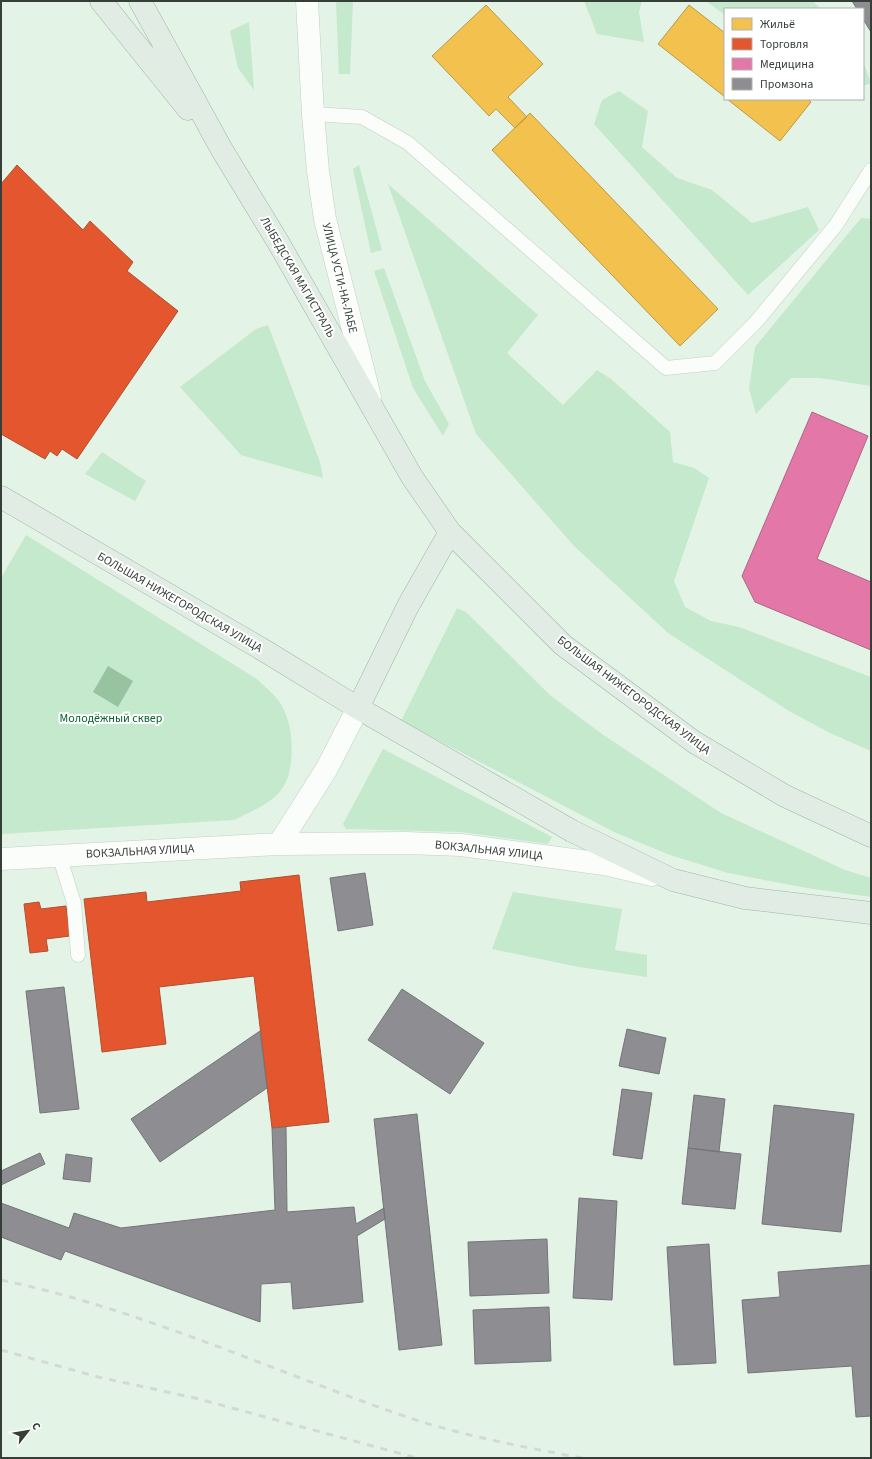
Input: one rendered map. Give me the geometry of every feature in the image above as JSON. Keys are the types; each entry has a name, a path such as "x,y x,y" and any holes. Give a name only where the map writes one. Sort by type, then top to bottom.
{"main road":[{"name":"ЛЫБЕДСКАЯ МАГИСТРАЛЬ","path":"101,1 222,150"},
{"name":"ЛЫБЕДСКАЯ МАГИСТРАЛЬ","path":"140,1 222,150 372,404"},
{"name":"УЛИЦА УСТИ-НА-ЛАБЕ","path":"308,1 312,114 325,219 372,404 412,477 450,532"},
{"name":"БОЛЬШАЯ НИЖЕГОРОДСКАЯ УЛИЦА","path":"1,497 265,651 358,708 572,831 673,880 746,898 871,913"},
{"path":"279,844 326,770 408,606 450,532"},
{"name":"БОЛЬШАЯ НИЖЕГОРОДСКАЯ УЛИЦА","path":"450,532 563,645 694,742 784,796 871,836"},
{"name":"ВОКЗАЛЬНАЯ УЛИЦА","path":"1,859 279,844 367,842 461,845 604,864 673,880"}],"lane":[{"path":"312,114 362,117 408,143 666,368 715,363 756,322 827,236 871,170"},
{"path":"59,855 74,903 78,955"}],"green space":[{"path":"336,1 353,1 350,74 339,74"},
{"path":"584,1 642,1 639,12 644,42 597,34"},
{"path":"706,1 813,1 820,8 724,8 724,14"},
{"path":"249,22 254,90 238,68 230,31"},
{"path":"864,64 871,82 864,86"},
{"path":"619,91 648,111 642,147 677,178 712,190 752,223 808,207 819,230 748,295 594,124 602,100"},
{"path":"359,165 382,250 371,253 353,169"},
{"path":"388,184 538,315 507,353 563,405 597,370 611,379 670,432 673,462 694,468 709,478 674,581 685,607 711,621 739,627 871,677 871,751 830,733 789,711 668,633 574,546 476,434"},
{"path":"861,218 871,219 871,386 820,378 791,378 756,414 749,389 755,347"},
{"path":"384,268 425,381 449,424 443,436 413,388 374,271"},
{"path":"268,325 320,462 323,478 241,455 180,387 256,329"},
{"path":"102,452 146,481 135,501 85,474"},
{"name":"Молодёжный сквер","path":"26,535 257,679 274,695 280,702 286,715 292,748 290,771 287,781 282,789 272,799 234,820 1,834 1,578"},
{"path":"457,608 466,612 551,696 602,734 721,813 845,870 871,878 871,897 807,888 728,873 670,855 614,832 401,721"},
{"path":"383,749 552,837 548,844 461,832 346,829 343,824"},
{"path":"513,892 622,909 615,950 647,955 647,977 579,967 492,949"}],"shaded area":[{"path":"108,666 133,681 118,707 93,692"}],"building: Жильё":[{"path":"486,5 543,64 508,97 527,117 515,128 496,109 489,116 432,56"},
{"path":"689,5 724,32 724,96 658,44"},
{"path":"728,100 809,100 811,102 780,141"},
{"path":"530,113 718,309 680,346 492,150"}],"building: Торговля":[{"path":"17,165 83,230 90,221 133,262 127,271 178,311 77,459 62,449 57,456 50,451 45,459 1,434 1,184"},
{"path":"299,875 329,1122 272,1128 254,976 159,987 166,1044 102,1052 84,899 146,892 147,902 241,891 240,882"},
{"path":"39,902 41,909 66,906 70,936 46,939 48,951 30,953 24,904"}],"building: Медицина":[{"path":"812,412 868,436 817,559 871,582 871,650 755,602 742,576"}],"building: Промзона":[{"path":"852,1 871,1 871,32 864,21 864,8 856,8"},
{"path":"365,873 373,925 338,931 330,878"},
{"path":"64,987 79,1109 40,1113 26,991"},
{"path":"402,989 484,1043 450,1094 368,1040"},
{"path":"627,1029 666,1038 659,1074 619,1066"},
{"path":"260,1031 267,1088 160,1162 131,1119"},
{"path":"622,1089 652,1093 642,1159 613,1155"},
{"path":"694,1095 725,1099 719,1152 688,1148"},
{"path":"774,1105 854,1114 841,1232 762,1224"},
{"path":"417,1114 442,1345 399,1350 374,1119"},
{"path":"286,1127 287,1212 354,1207 356,1224 384,1208 385,1219 357,1236 363,1302 293,1309 291,1282 261,1284 260,1322 65,1251 61,1260 1,1237 1,1203 69,1228 74,1213 121,1228 275,1210 272,1128"},
{"path":"688,1148 741,1154 735,1209 682,1204"},
{"path":"40,1153 45,1164 1,1185 1,1171"},
{"path":"66,1154 92,1158 90,1182 63,1179"},
{"path":"579,1198 617,1201 612,1300 573,1298"},
{"path":"547,1239 549,1293 470,1296 468,1242"},
{"path":"709,1244 716,1363 674,1365 667,1247"},
{"path":"871,1265 871,1416 856,1417 852,1366 748,1373 742,1300 780,1297 778,1272"},
{"path":"549,1307 551,1361 475,1364 473,1310"}],"railway":[{"path":"1,1280 53,1292 105,1307 206,1342 428,1424 538,1450 582,1458"},
{"path":"1,1350 98,1377 195,1398 417,1458"}]}
